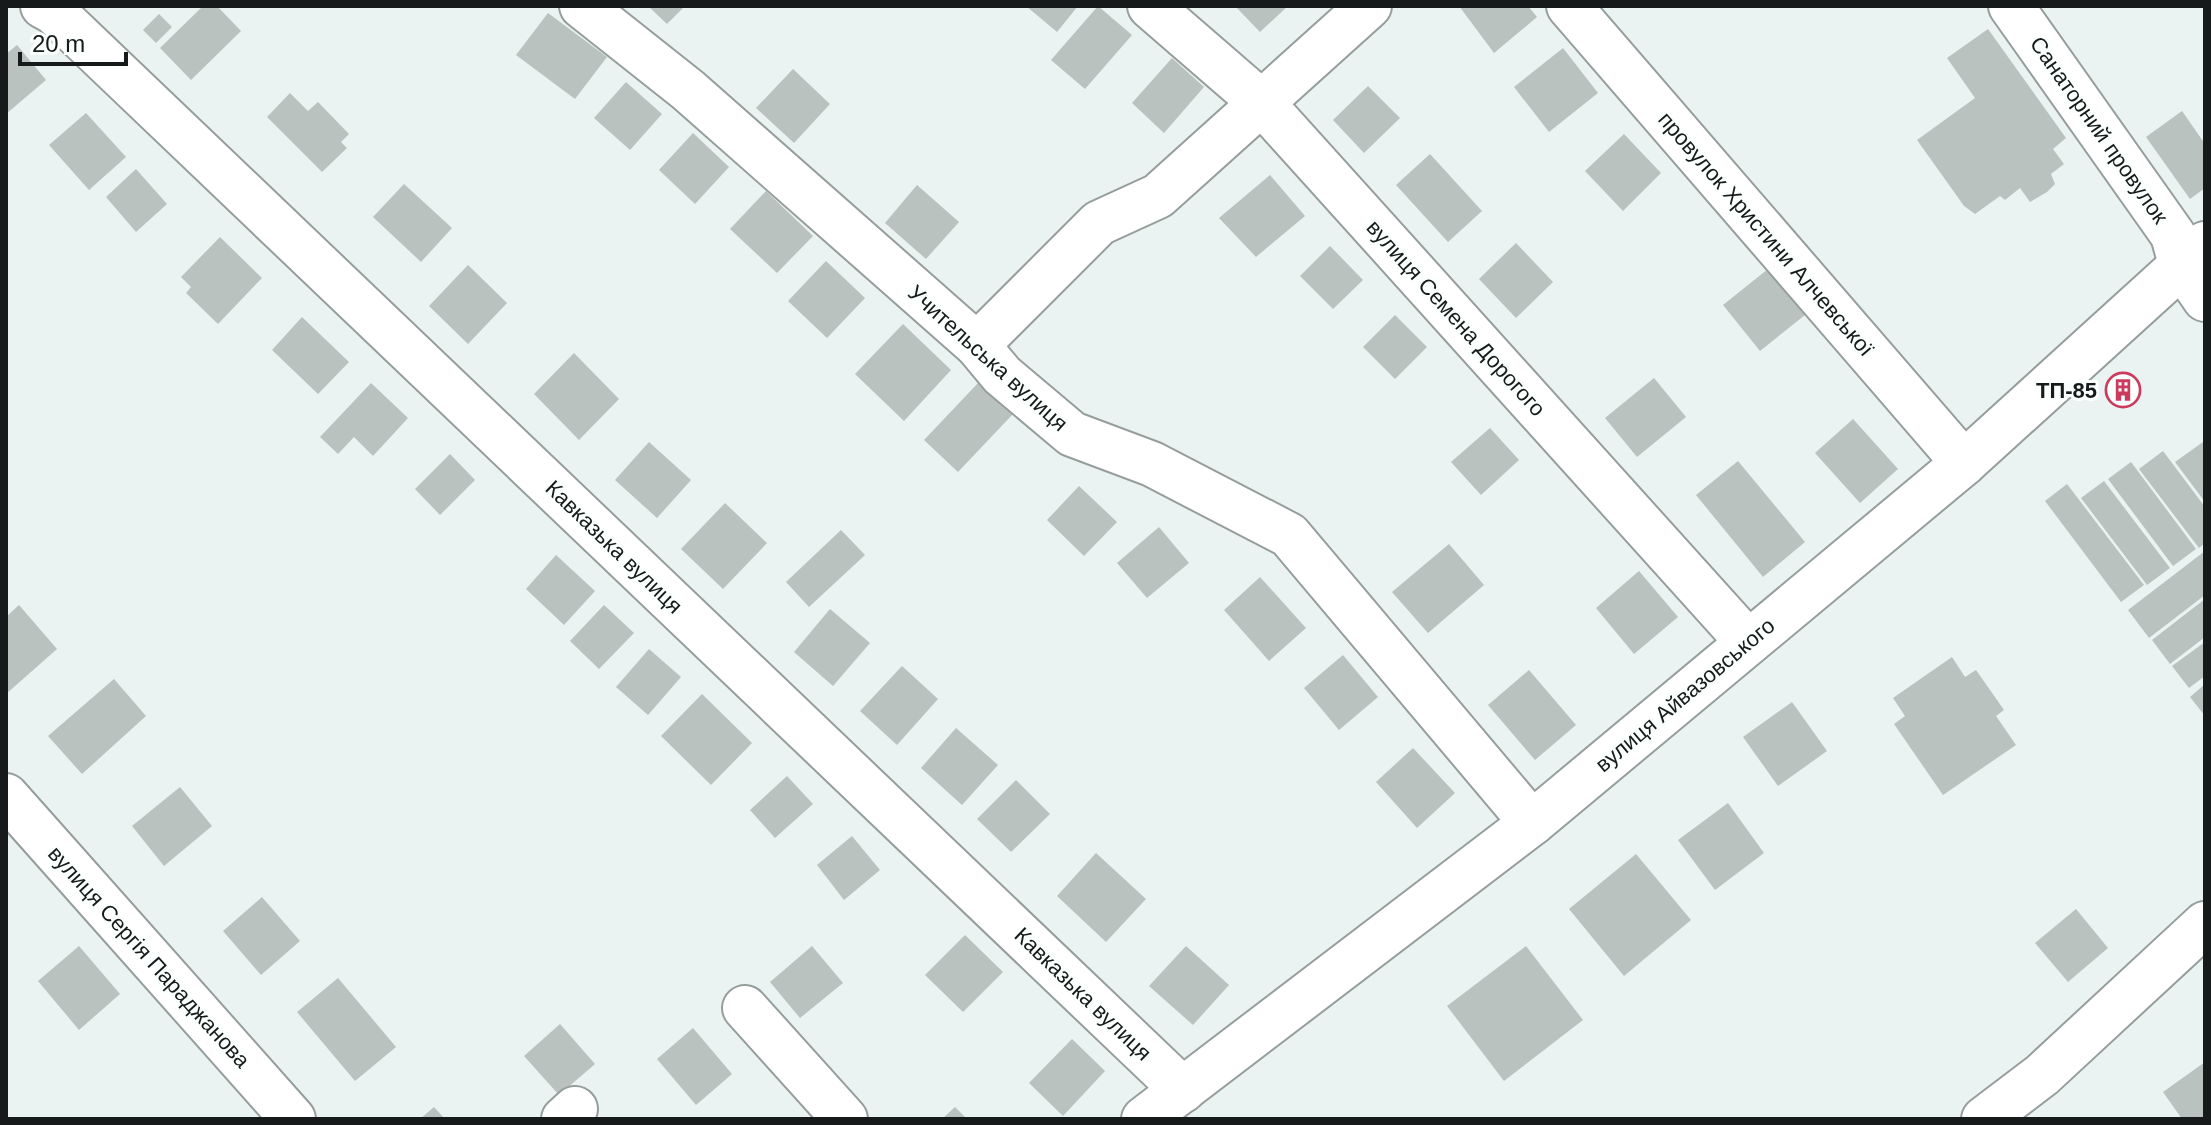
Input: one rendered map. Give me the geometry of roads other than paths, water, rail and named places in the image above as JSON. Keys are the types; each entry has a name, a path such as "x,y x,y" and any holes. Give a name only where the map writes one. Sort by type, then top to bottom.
{"street":[{"name":"Кавказька вулиця","path":"43,6 54,12 1160,1110"},
{"name":"Учительська вулиця","path":"582,6 688,90 977,345 1002,375 1072,434 1152,464 1289,535 1532,823"},
{"name":"вулиця Семена Дорогого","path":"1150,6 1262,103 1748,642"},
{"path":"977,345 1099,223 1158,196 1369,6"},
{"name":"провулок Христини Алчевської","path":"1569,6 1964,463"},
{"name":"Санаторний провулок","path":"2011,6 2197,269"},
{"name":"вулиця Айвазовського","path":"1160,1110 1532,823 2197,269"},
{"name":"вулиця Сергія Параджанова","path":"6,796 293,1119"},
{"path":"1984,1119 2042,1075 2205,924"},
{"path":"745,1008 845,1119"}],"place":[{"name":"ТП-85","path":"2123,390"}]}
